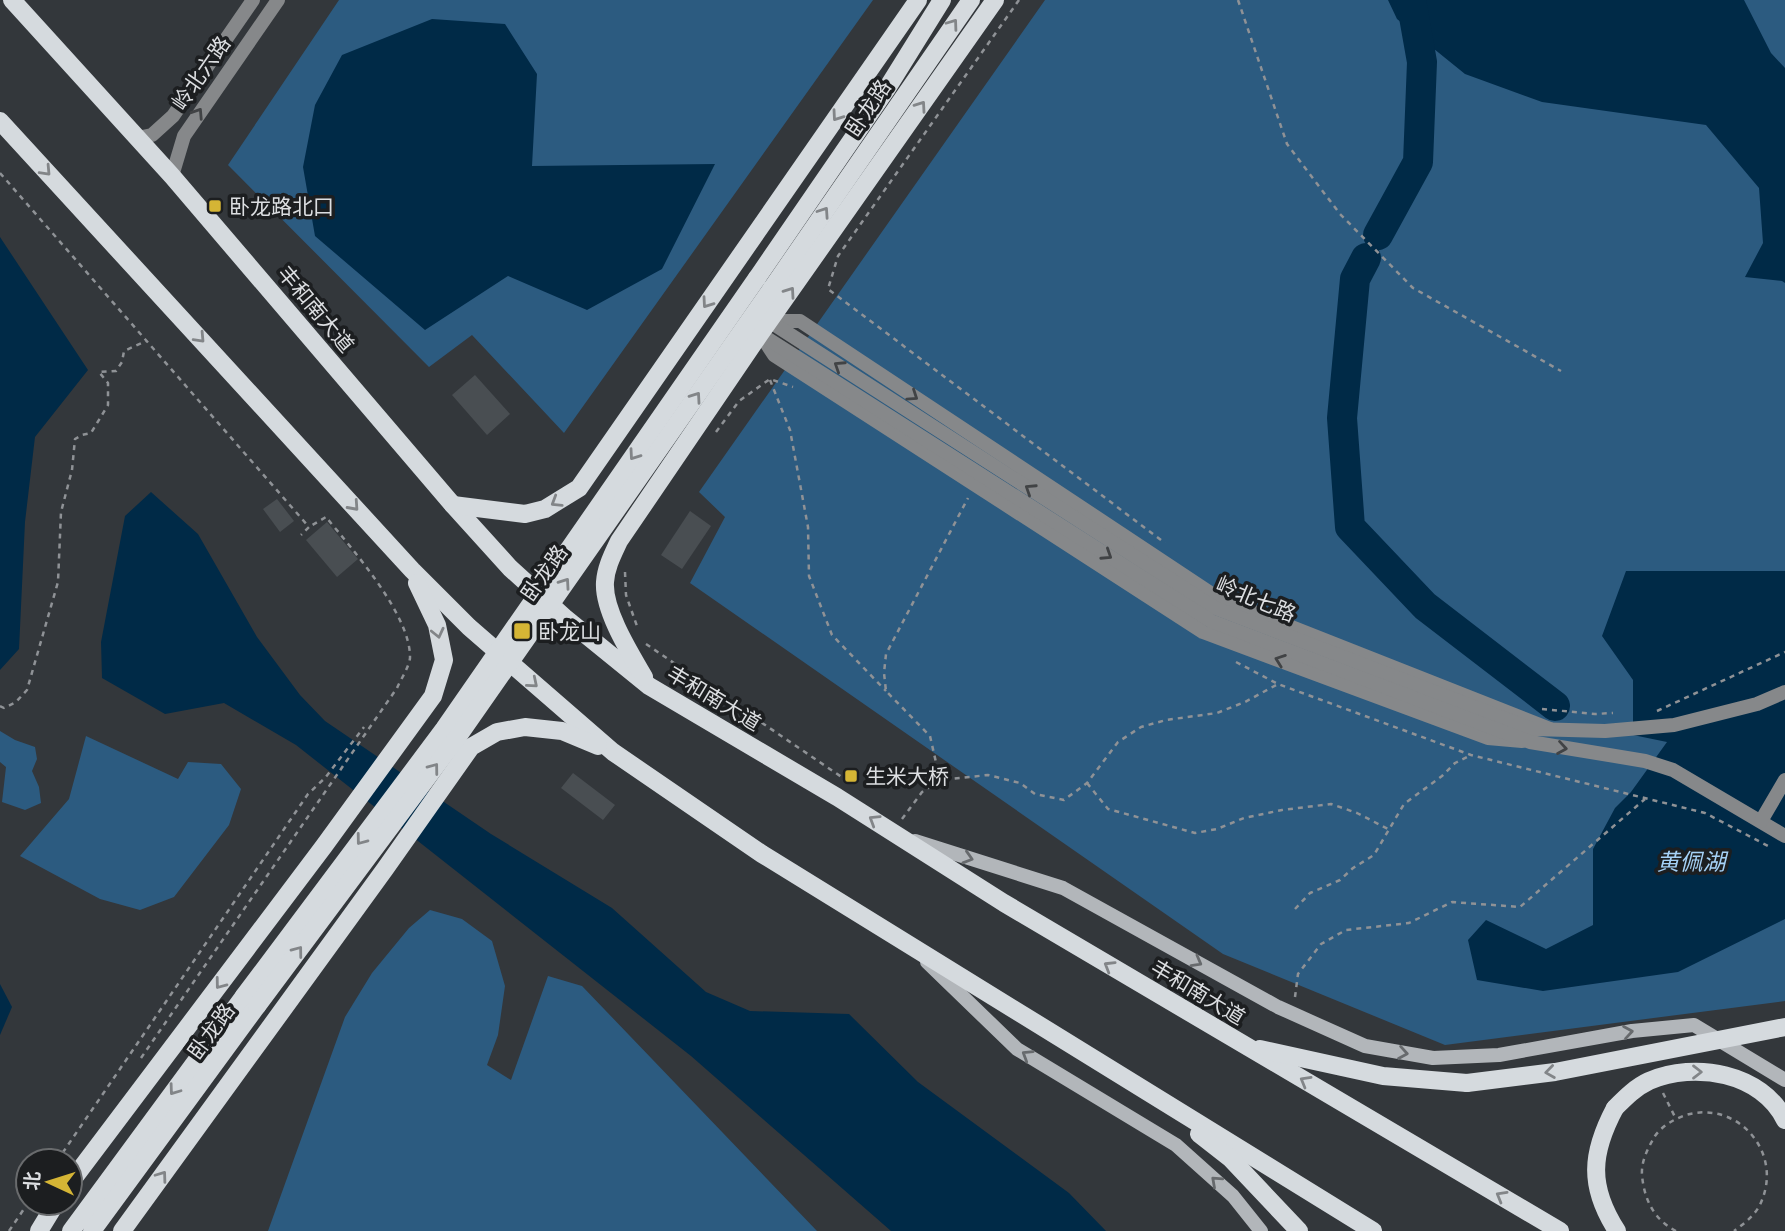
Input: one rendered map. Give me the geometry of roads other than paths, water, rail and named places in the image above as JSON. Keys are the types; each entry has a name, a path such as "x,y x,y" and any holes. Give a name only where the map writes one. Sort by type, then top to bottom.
{"main road":[{"name":"丰和南大道","path":"12,0 172,176 510,568 564,617 649,686 907,832 1004,903 1560,1231"},
{"name":"卧龙路","path":"453,505 525,514 545,509 579,488 918,0"},
{"name":"卧龙路","path":"92,1231 757,278 886,90 942,0"},
{"name":"卧龙路","path":"71,1231 459,735 971,0"},
{"name":"卧龙路","path":"649,686 615,626 604,584 608,564 619,541 765,327 995,0"},
{"path":"0,121 412,570 469,627 613,752 762,854 1373,1231"},
{"name":"卧龙路","path":"84,1164 316,857 433,696 444,660 437,625 412,570"},
{"path":"122,1231 471,747 497,732 525,727 562,731 613,752"},
{"path":"907,832 1063,888 1292,1014 1365,1046 1433,1058 1499,1055 1632,1031 1694,1025 1785,1080"},
{"path":"909,944 1017,1049 1176,1145 1233,1196 1261,1231"},
{"path":"1244,1045 1382,1076 1466,1083 1555,1072 1785,1027"},
{"path":"1617,1231 1596,1189 1596,1163 1601,1135 1615,1108 1630,1092 1648,1081 1672,1073 1701,1071 1729,1075 1758,1089 1779,1108 1785,1120"},
{"path":"1133,1082 1231,1159 1299,1231"}],"street":[{"name":"岭北六路","path":"137,138 152,135 173,116 253,0"},
{"name":"岭北六路","path":"172,176 184,136 278,0"},
{"name":"岭北七路","path":"765,327 1215,608 1532,729 1605,731 1674,725 1757,704 1785,692"},
{"path":"765,327 1211,621 1530,742 1645,761 1673,770 1785,836"},
{"path":"1760,821 1785,780"}],"water":[{"path":"1388,0 1744,0 1771,53 1785,68 1785,283 1745,277 1763,243 1759,188 1706,125 1542,102 1465,74 1397,19"},
{"path":"432,19 505,24 537,74 532,166 715,164 662,269 587,310 508,276 425,330 315,236 303,167 315,105 342,55"},
{"path":"0,237 88,370 35,437 25,522 19,649 0,670"},
{"path":"151,492 198,534 257,637 300,695 325,721 491,834 612,908 706,992 750,1011 849,1014 918,1082 1069,1193 1106,1231 891,1231 691,1056 296,745 224,703 165,714 102,678 101,642 125,516"},
{"name":"黄佩湖","path":"1626,571 1785,571 1785,919 1678,972 1543,991 1477,980 1468,940 1486,920 1546,949 1593,925 1593,849 1615,808 1631,792 1667,742 1633,735 1633,680 1602,636"},
{"path":"0,984 12,1007 0,1035"}],"waterway":[{"path":"1378,235 1418,162 1422,62 1411,0"},
{"path":"1366,258 1355,279 1342,418 1350,527 1425,606 1555,706"}],"place":[{"name":"卧龙路北口","path":"215,206"},
{"name":"卧龙山","path":"522,631"},
{"name":"生米大桥","path":"851,776"}]}
